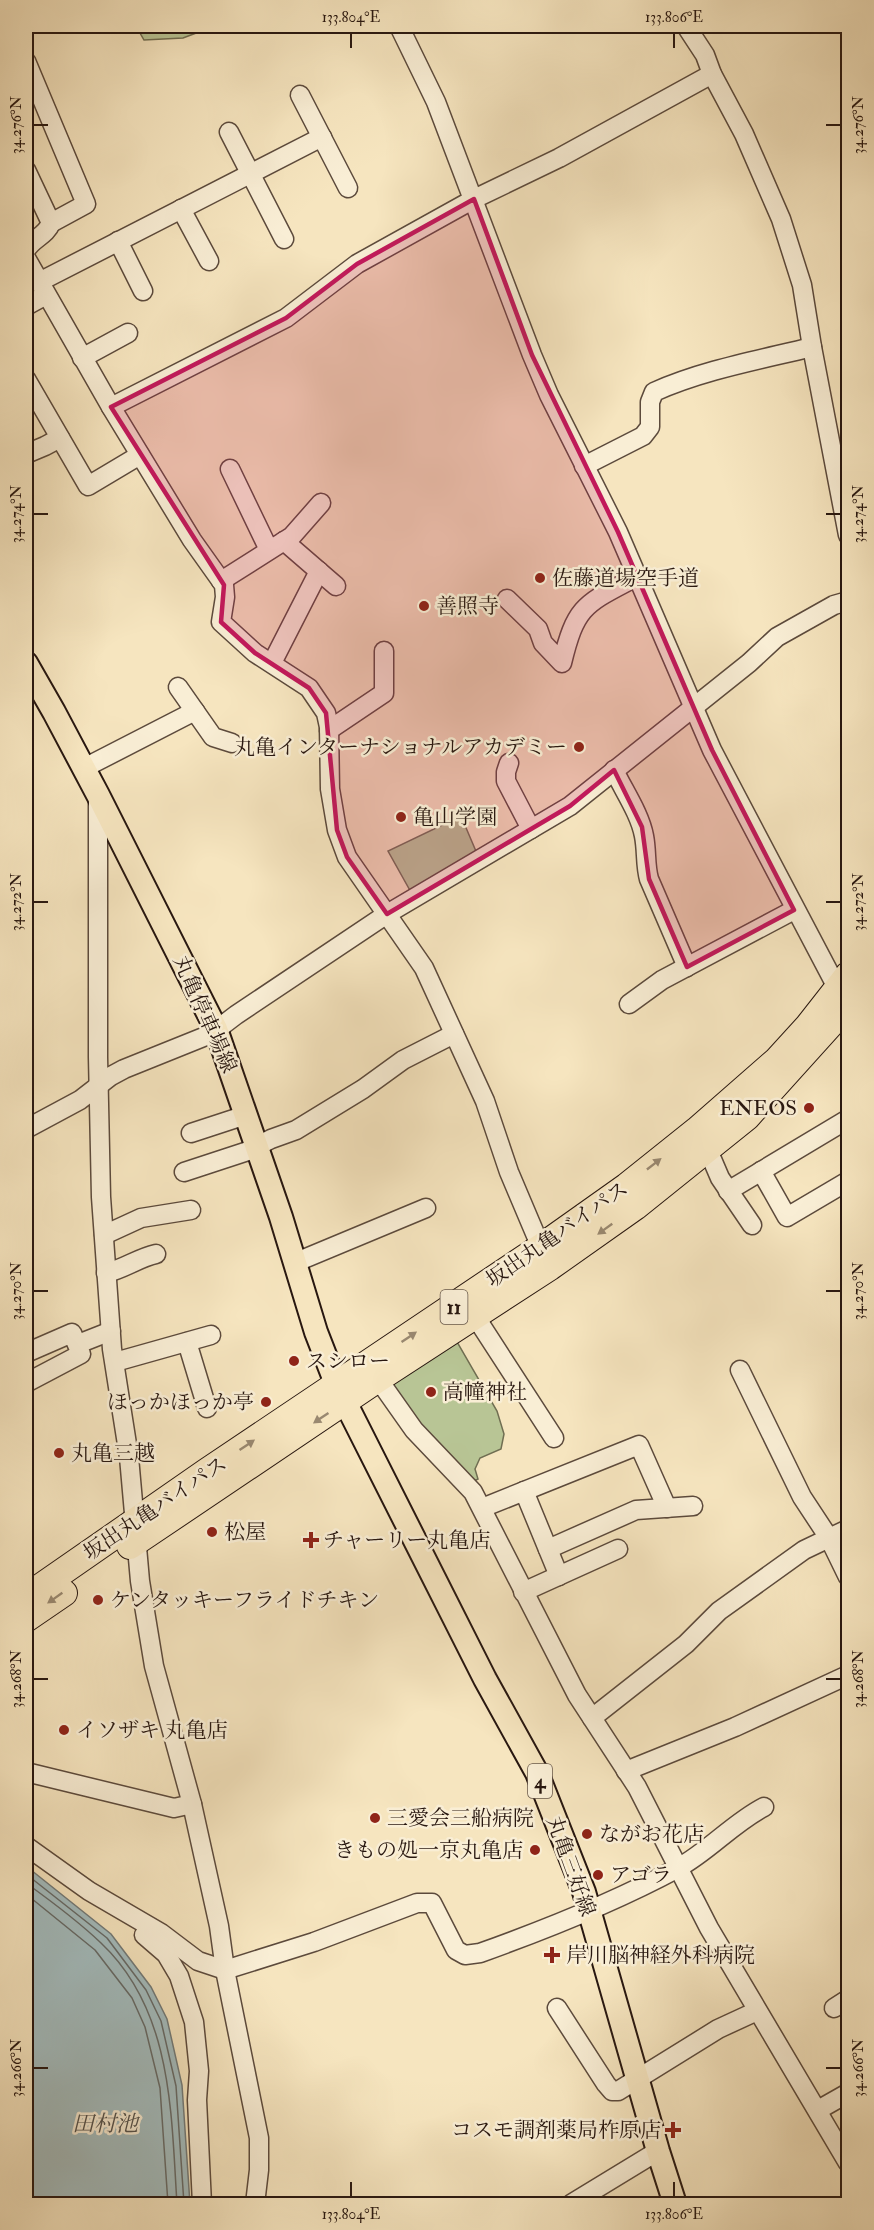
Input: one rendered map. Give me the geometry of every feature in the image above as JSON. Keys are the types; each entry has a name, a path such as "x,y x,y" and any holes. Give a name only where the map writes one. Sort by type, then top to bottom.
{"highway":[{"name":"坂出丸亀バイパス","path":"26,1598 134,1532 545,1257 635,1207 747,1117 846,997"},
{"name":"坂出丸亀バイパス","path":"341,1394 378,1379 475,1316 627,1186 736,1097 846,997"},
{"name":"坂出丸亀バイパス","path":"26,1619 134,1532"}],"main road":[{"name":"丸亀停車場線","path":"28,673 84,768 216,1029 257,1147 316,1332 341,1394"},
{"name":"丸亀三好線","path":"341,1394 485,1679 537,1773 584,1892 675,2205"}],"street":[{"path":"401,26 436,102 532,355 618,532 692,707 733,791 776,870 794,910 846,997"},
{"path":"686,26 705,55 712,74 744,134 781,219 802,285 849,535"},
{"path":"26,61 86,204 51,223 48,232 28,238"},
{"path":"111,407 286,318 357,264 474,199 559,158 712,74"},
{"path":"300,95 348,188"},
{"path":"229,132 284,239"},
{"path":"33,275 118,241 322,137"},
{"path":"26,170 51,223"},
{"path":"181,209 209,261"},
{"path":"118,241 143,291"},
{"path":"26,306 33,275"},
{"path":"33,275 192,540 224,585 225,597 221,622 255,654 309,688 326,712 329,730 330,789 337,830 347,857 360,879 424,968 484,1101 509,1172 545,1257"},
{"path":"82,358 128,333"},
{"path":"584,466 643,436 650,427 650,402 654,392 668,385 812,347"},
{"path":"26,379 88,486 141,455"},
{"path":"26,454 60,438"},
{"path":"230,470 276,546 319,572 336,586"},
{"path":"220,581 292,536 321,503"},
{"path":"272,663 319,572"},
{"path":"507,599 538,629 543,643 561,663 568,636 586,605 636,577"},
{"path":"26,1129 80,1100 124,1069 211,1034 387,914 570,806 749,663 777,637 834,606 849,601"},
{"path":"329,730 384,693 384,651"},
{"path":"178,687 213,737 232,743"},
{"path":"84,768 195,711"},
{"path":"509,763 506,781 531,829"},
{"path":"614,770 642,827 645,839 645,865 649,879 687,967"},
{"path":"98,795 98,1086 106,1273 111,1331 129,1457 134,1532 154,1666 192,1804 219,1926 225,1970 259,2138 259,2170 255,2205"},
{"path":"629,1004 662,980 794,910"},
{"path":"184,1172 296,1131 363,1089 420,1049 454,1034"},
{"path":"191,1133 246,1115"},
{"path":"728,1191 760,1171 846,1129"},
{"path":"708,1150 720,1178 752,1226"},
{"path":"760,1171 787,1217 849,1181"},
{"path":"294,1263 426,1208"},
{"path":"104,1235 141,1218 191,1210"},
{"path":"106,1273 121,1270 143,1257 156,1254"},
{"path":"475,1316 554,1438"},
{"path":"78,1344 111,1331"},
{"path":"26,1353 72,1333 81,1354 26,1383"},
{"path":"115,1362 211,1335"},
{"path":"187,1342 207,1408"},
{"path":"740,1370 802,1497 829,1538 849,1577"},
{"path":"378,1379 414,1430 473,1492 577,1695 637,1787 709,1928 746,1989 756,2011 849,2163"},
{"path":"482,1508 639,1445 667,1508"},
{"path":"524,1491 559,1576"},
{"path":"548,1549 636,1510 693,1506"},
{"path":"592,1718 686,1644 719,1611 804,1550 849,1529"},
{"path":"524,1592 618,1549"},
{"path":"626,1772 735,1727 849,1675"},
{"path":"26,1772 174,1808 192,1804"},
{"path":"88,1891 161,1933 198,1961 225,1970 314,1942 417,1903 432,1903 456,1950 465,1954 480,1953 589,1910 678,1868 764,1807"},
{"path":"26,1846 151,1940 166,1954 179,1976 194,2022 197,2045 202,2205"},
{"path":"557,2008 612,2091 618,2091 718,2029 756,2011"},
{"path":"818,2110 849,2093"},
{"path":"570,2205 658,2151"}],"highlighted area":[{"path":"474,199 532,355 618,532 712,750 794,910 687,967 649,879 642,827 614,770 570,806 387,914 347,857 337,830 326,713 309,688 255,653 221,622 224,585 111,407 286,318 357,264"}],"green space":[{"path":"136,26 215,26 183,38 144,40"},
{"path":"461,816 478,856 412,894 388,851"},
{"path":"456,1340 497,1411 504,1434 501,1449 480,1458 475,1469 478,1479 470,1483 465,1480 389,1386"}],"water":[{"name":"田村池","path":"26,1866 111,1934 151,1987 167,2019 182,2085 190,2204 26,2204"}],"place":[{"name":"佐藤道場空手道","path":"540,578"},
{"name":"善照寺","path":"424,606"},
{"name":"丸亀インターナショナルアカデミー","path":"579,747"},
{"name":"亀山学園","path":"401,817"},
{"name":"ENEOS","path":"809,1108"},
{"name":"スシロー","path":"294,1361"},
{"name":"高幢神社","path":"431,1392"},
{"name":"ほっかほっか亭","path":"266,1402"},
{"name":"丸亀三越","path":"59,1453"},
{"name":"松屋","path":"212,1532"},
{"name":"チャーリー丸亀店","path":"311,1540"},
{"name":"ケンタッキーフライドチキン","path":"98,1600"},
{"name":"イソザキ 丸亀店","path":"64,1730"},
{"name":"三愛会三船病院","path":"375,1818"},
{"name":"ながお花店","path":"587,1834"},
{"name":"きもの処一京丸亀店","path":"535,1850"},
{"name":"アゴラ","path":"598,1875"},
{"name":"岸川脳神経外科病院","path":"552,1955"},
{"name":"コスモ調剤薬局柞原店","path":"673,2130"}]}
